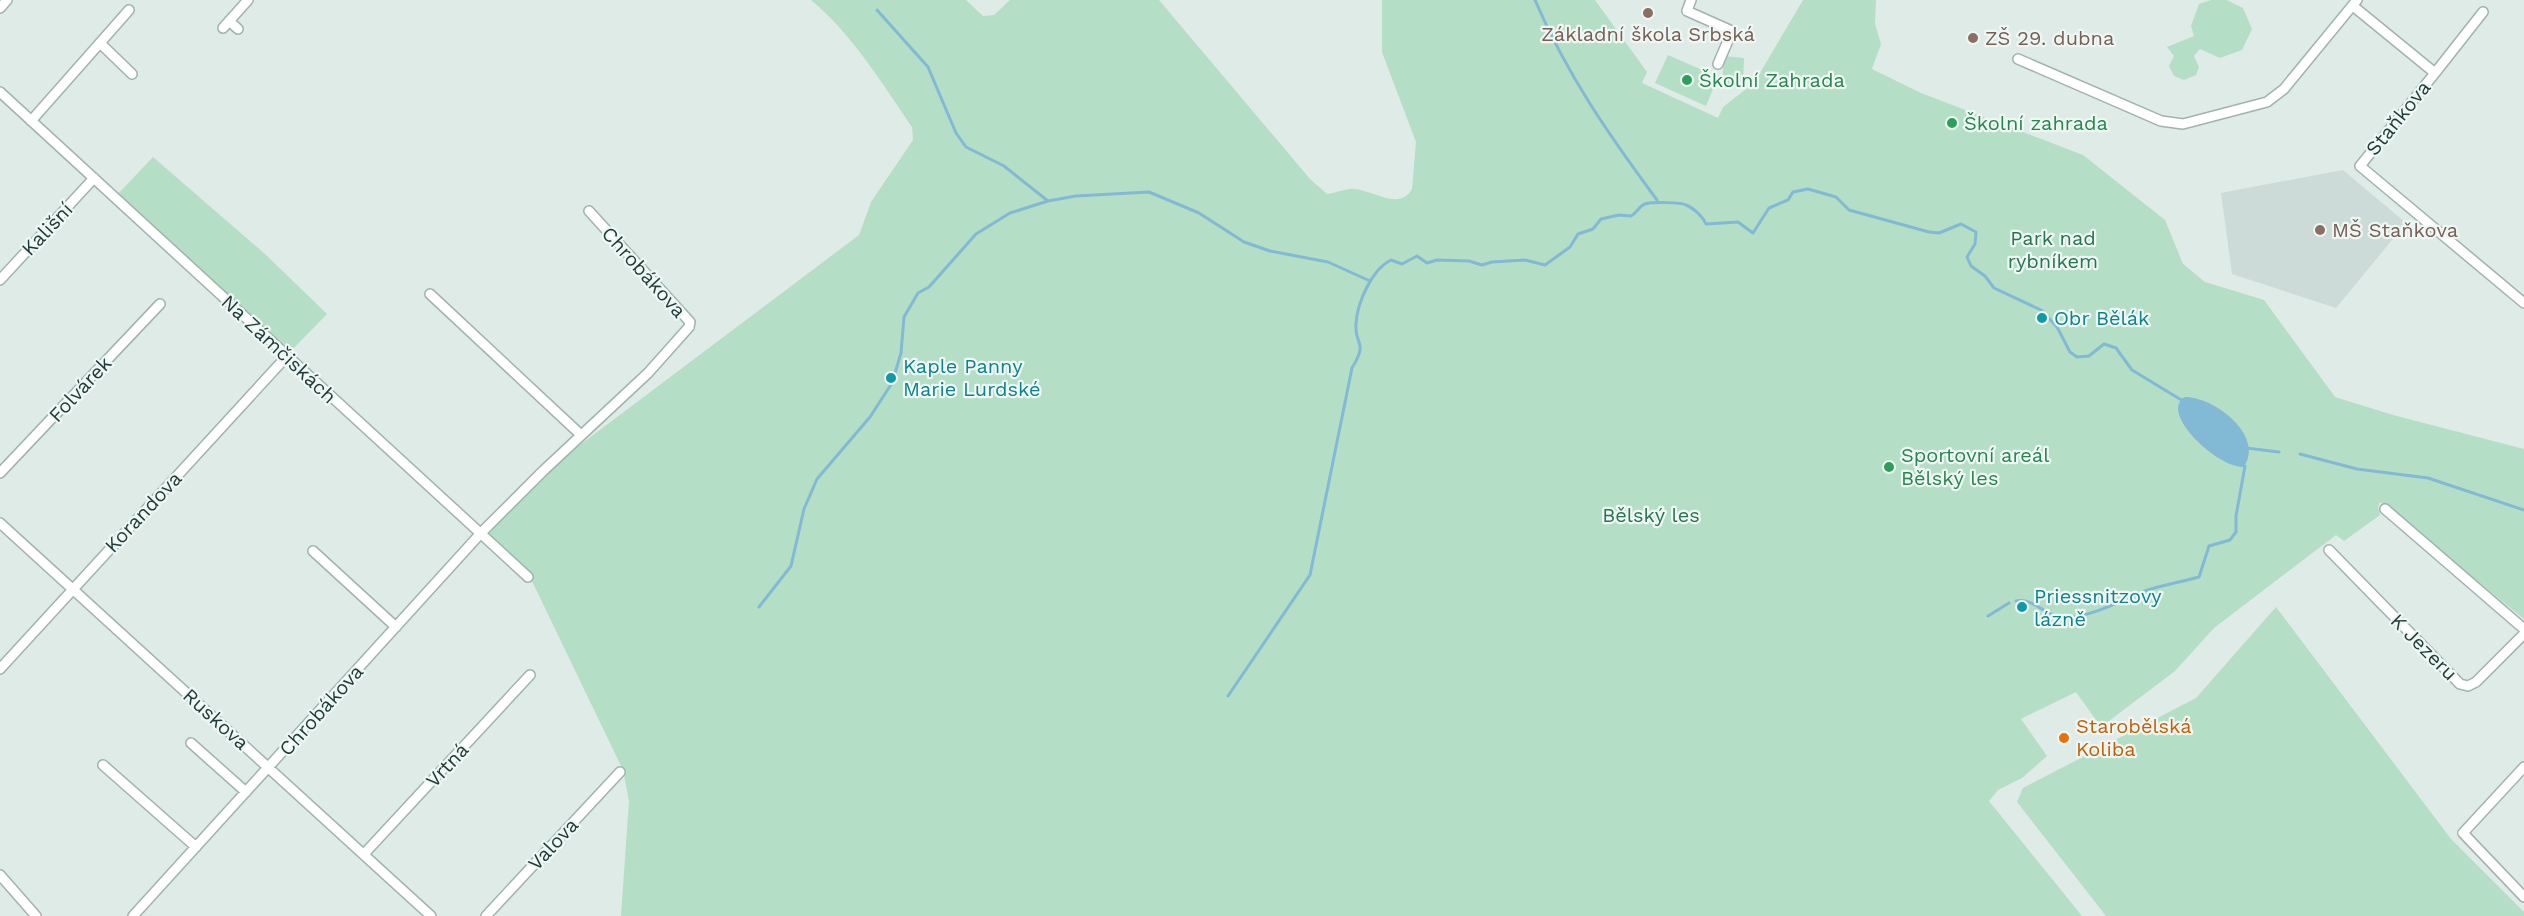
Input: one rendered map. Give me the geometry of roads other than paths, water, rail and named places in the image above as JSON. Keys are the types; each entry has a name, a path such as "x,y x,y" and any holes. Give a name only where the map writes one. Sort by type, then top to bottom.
{"street":[{"path":"0,8 7,0"},
{"path":"238,29 226,24 248,0"},
{"path":"1692,0 1687,11 1732,31 1718,64"},
{"path":"2018,59 2161,121 2183,124 2266,102 2284,89 2355,3"},
{"name":"Staňkova","path":"2355,3 2435,73"},
{"path":"31,121 129,10"},
{"name":"Staňkova","path":"2483,12 2360,166 2524,303"},
{"path":"100,43 132,74"},
{"name":"Na Zámčiskách","path":"0,92 528,577"},
{"name":"Kališní","path":"0,280 94,178"},
{"name":"Chrobákova","path":"134,916 482,533 670,350 690,322 589,212"},
{"path":"430,294 581,435"},
{"name":"Folvárek","path":"0,473 160,304"},
{"name":"Korandova","path":"0,669 287,356"},
{"path":"2385,509 2524,629"},
{"name":"Ruskova","path":"0,523 431,916"},
{"name":"K Jezeru","path":"2329,550 2460,684 2468,686 2476,682 2524,634"},
{"path":"313,551 396,627"},
{"name":"Vrtná","path":"364,854 530,675"},
{"path":"191,743 246,792"},
{"path":"103,765 196,847"},
{"path":"2524,767 2463,833 2524,897"},
{"name":"Valova","path":"486,916 620,772"},
{"path":"0,875 36,916"}],"water":[{"path":"2185,397 2210,404 2234,420 2248,443 2249,455 2244,467 2235,466 2213,455 2193,437 2185,427 2178,408 2181,399"}],"waterway":[{"path":"1535,0 1561,54 1590,104 1657,200"},
{"path":"877,10 928,67 956,133 966,147 1004,166 1048,201 1076,196 1149,192 1199,213 1244,242 1270,251 1328,262 1370,281"},
{"path":"1228,696 1310,575 1352,368 1360,352 1356,331 1359,306 1372,279 1384,264 1391,260 1402,264 1417,256 1427,263 1437,260 1469,261 1482,265 1492,262 1525,260 1545,265 1570,247 1578,234 1593,229 1601,219 1619,215 1631,216 1643,205 1653,203 1683,204 1695,210 1706,224 1738,222 1753,233 1769,208 1788,200 1793,192 1808,189 1836,197 1849,210 1929,232 1939,233 1961,224 1976,232 1975,244 1967,257 1971,266 1985,276 1994,288 2041,310 2057,327 2070,352 2077,357 2089,356 2104,344 2116,348 2132,370 2183,401"},
{"path":"759,607 791,566 804,509 817,479 870,417 892,383 901,353 904,317 918,293 929,287 976,234 1010,213 1048,201"},
{"path":"2246,448 2279,452"},
{"path":"2300,454 2357,469 2428,478 2524,510"},
{"path":"2016,601 2029,602 2059,617 2076,617 2151,589 2199,577 2209,546 2230,540 2236,532 2236,516 2245,466"},
{"path":"1988,616 2009,603"}],"place":[{"name":"Základní škola Srbská","path":"1648,13"},
{"name":"ZŠ 29. dubna","path":"1973,38"},
{"name":"Školní Zahrada","path":"1687,80"},
{"name":"Školní zahrada","path":"1952,123"},
{"name":"MŠ Staňkova","path":"2320,230"},
{"name":"Obr Bělák","path":"2042,318"},
{"name":"Kaple Panny Marie Lurdské","path":"891,378"},
{"name":"Sportovní areál Bělský les","path":"1889,467"},
{"name":"Priessnitzovy lázně","path":"2022,607"},
{"name":"Starobělská Koliba","path":"2064,738"}],"park label":[{"name":"Park nad rybníkem","path":"2053,250"},
{"name":"Bělský les","path":"1651,515"}]}
